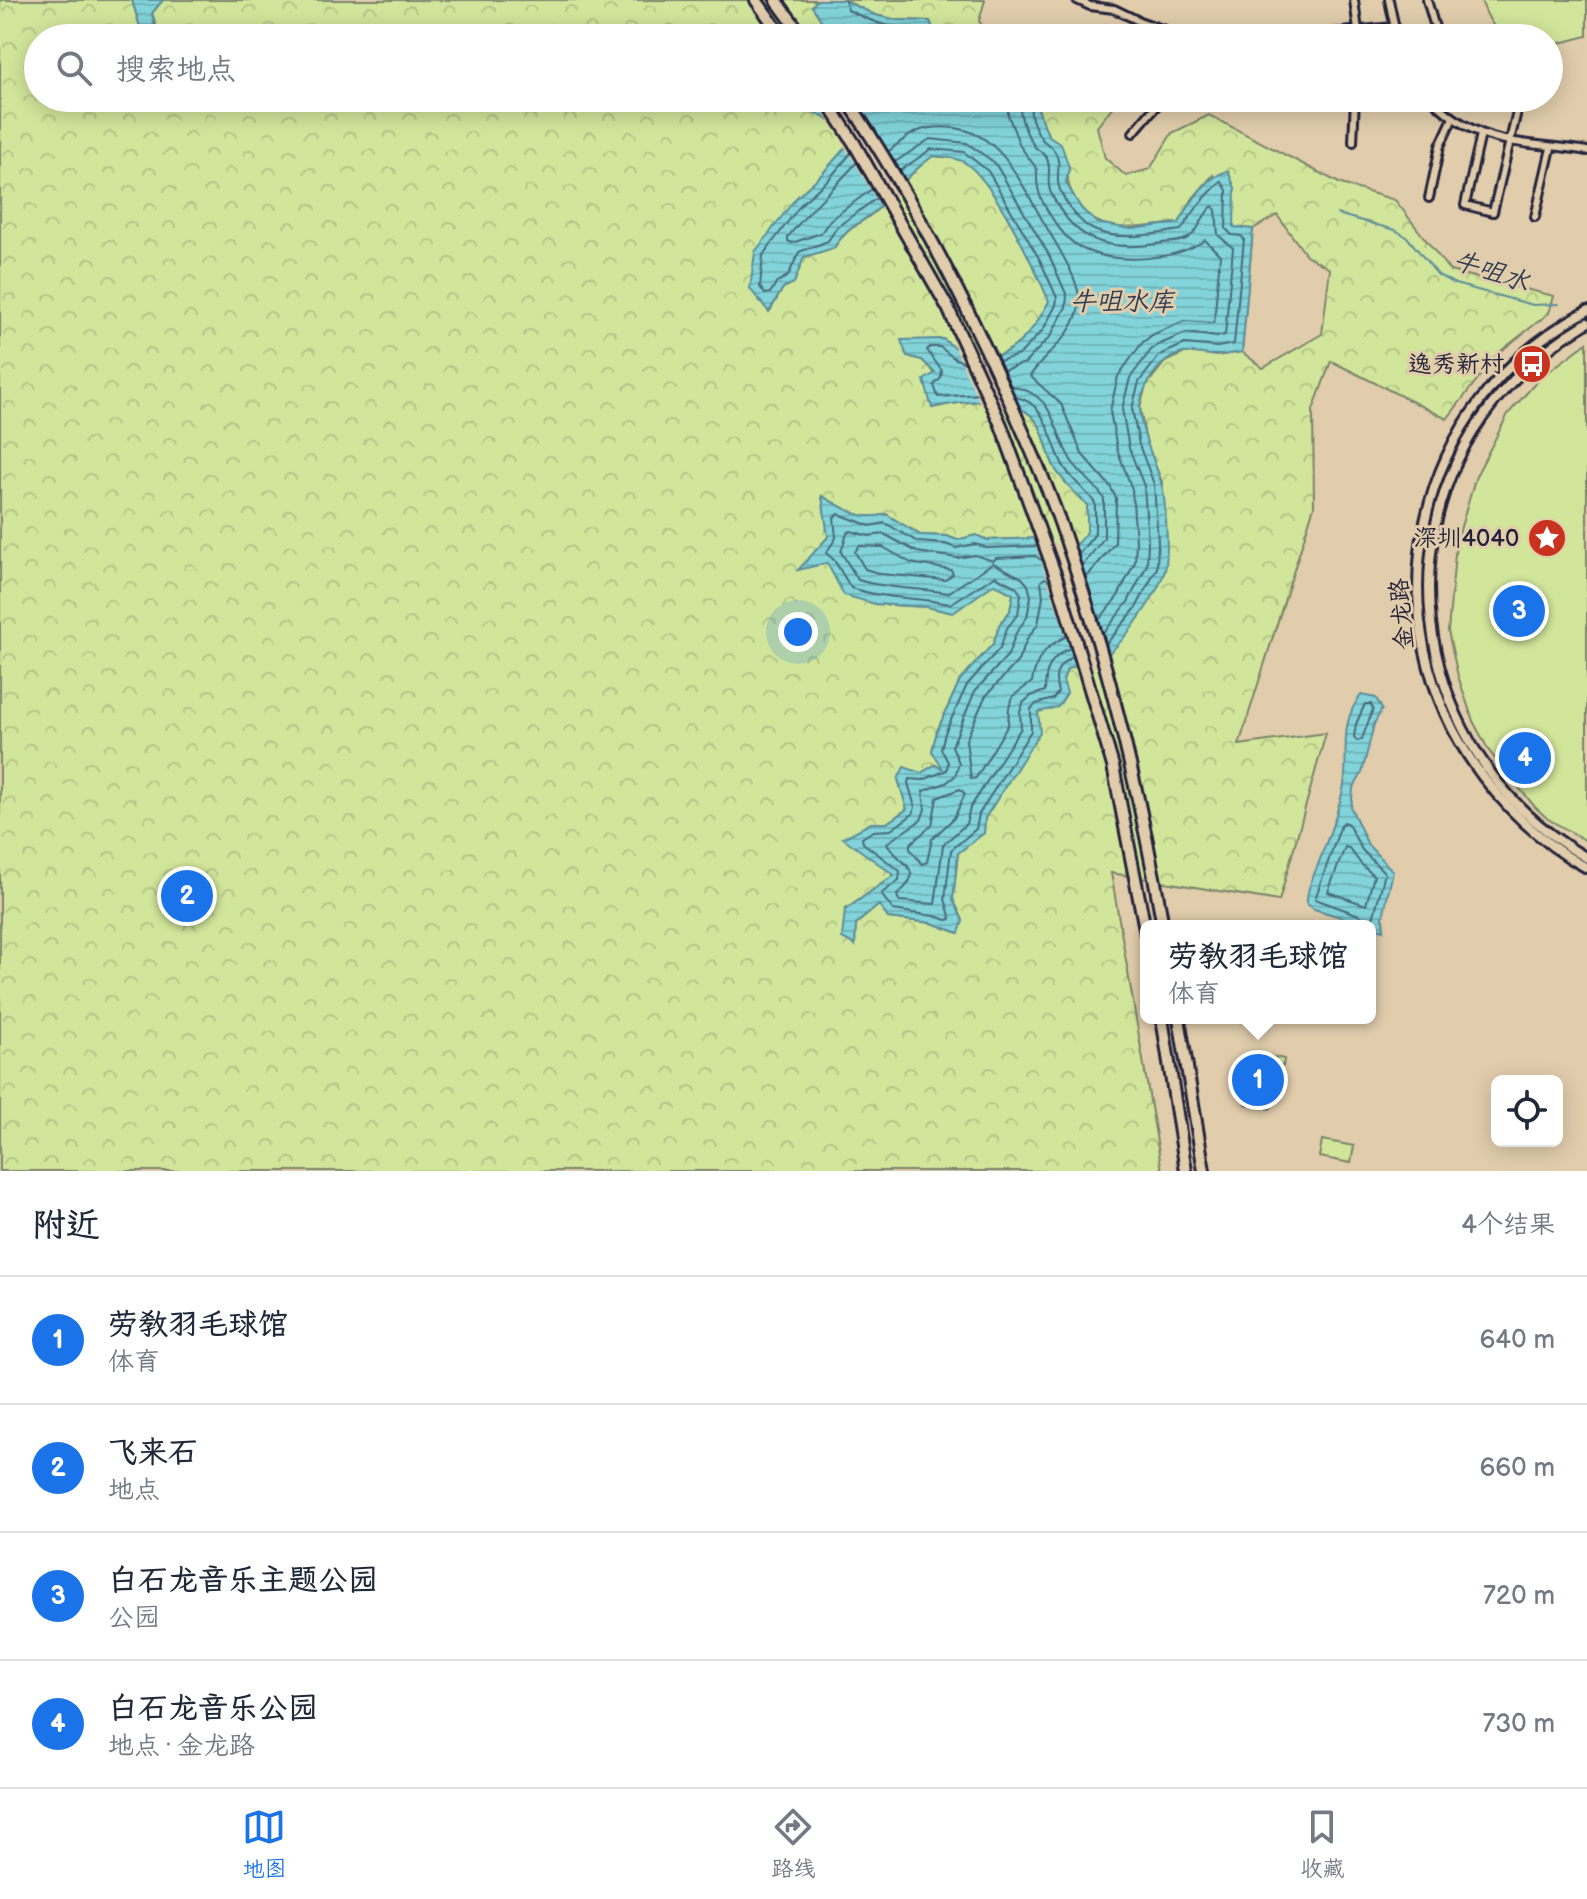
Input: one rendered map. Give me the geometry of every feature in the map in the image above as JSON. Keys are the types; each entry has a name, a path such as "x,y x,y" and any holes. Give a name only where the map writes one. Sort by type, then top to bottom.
{"highway":[{"path":"756,0 773,24"},
{"path":"776,0 794,24"},
{"path":"833,112 948,308 1001,425 1058,582 1113,766 1143,920"},
{"path":"855,112 918,215 963,298 1027,440 1065,537 1113,695 1162,920"},
{"path":"1163,1024 1186,1171"},
{"path":"1180,1024 1204,1171"}],"main road":[{"name":"金龙路","path":"1587,311 1527,351 1493,386 1467,420 1448,455 1426,512 1417,585 1418,621 1426,662 1447,718 1467,755 1524,823 1587,868"},
{"name":"金龙路","path":"1587,323 1533,361 1503,391 1476,427 1456,465 1439,517 1433,541 1429,595 1437,662 1451,705 1470,743 1518,807 1587,858"}],"street":[{"path":"1077,0 1090,6 1114,9 1147,24"},
{"path":"1354,0 1358,24"},
{"path":"1389,0 1393,24"},
{"path":"1427,0 1434,24"},
{"path":"1133,133 1151,112"},
{"path":"1353,142 1354,112"},
{"path":"1446,112 1481,134 1509,143 1587,151"},
{"path":"1481,134 1465,205 1493,212 1517,112"},
{"path":"1429,198 1440,146 1453,118"},
{"path":"1535,217 1551,148"}],"green space":[{"path":"0,0 132,0 139,24 24,24 24,112 814,112 848,131 845,148 823,173 770,311 783,288 794,282 804,257 834,248 933,156 961,160 976,172 1000,205 1050,301 1018,344 991,357 960,350 943,339 902,341 907,356 922,360 936,374 932,408 988,401 1016,406 1037,422 1055,468 1087,505 1087,532 1066,556 1041,538 987,540 976,535 957,540 947,536 920,535 886,514 860,515 822,497 829,536 800,569 827,563 875,604 927,607 953,613 994,583 1013,594 1010,611 1000,624 993,644 960,680 937,731 932,751 944,770 935,765 921,773 898,779 907,809 887,823 871,823 876,860 894,875 845,910 855,944 856,924 880,904 888,918 932,923 958,933 963,920 953,899 958,853 984,833 985,818 1018,766 1038,712 1063,680 1067,669 1078,664 1165,571 1162,482 1146,443 1140,407 1146,386 1165,362 1189,351 1216,356 1242,352 1263,368 1322,334 1330,269 1306,255 1277,215 1253,229 1234,228 1213,175 1193,198 1179,223 1123,228 1097,221 1086,214 1072,193 1068,181 1069,167 1048,135 1039,112 1108,112 1097,127 1105,158 1126,176 1150,169 1172,133 1209,115 1341,184 1395,200 1450,271 1554,296 1549,313 1496,355 1447,419 1331,361 1313,410 1314,506 1239,745 1326,733 1279,901 1111,873 1162,1171 0,1171"},
{"path":"163,0 817,0 812,6 824,24 156,24 152,13"},
{"path":"844,0 985,0 979,21 981,24 931,24 930,21 897,20 875,15"},
{"path":"1481,0 1587,0 1587,36 1563,42 1563,24 1492,24"},
{"path":"1587,343 1587,841 1548,819 1489,751 1473,721 1458,676 1448,631 1456,544 1476,476 1508,414 1540,378"},
{"path":"1255,1053 1284,1059 1283,1066 1257,1061 1254,1078 1277,1083 1277,1091 1257,1087 1255,1098 1274,1102 1270,1109 1245,1104"},
{"path":"1322,1140 1354,1146 1351,1163 1319,1157"}],"water":[{"path":"132,0 163,0 152,13 154,24 139,24"},
{"path":"817,0 844,0 875,15 897,20 930,21 931,24 824,24 812,6"},
{"name":"牛咀水库","path":"814,112 1039,112 1048,135 1061,144 1069,167 1066,183 1081,208 1097,223 1131,229 1179,223 1206,185 1228,171 1235,188 1234,227 1253,229 1242,352 1173,356 1156,370 1142,396 1140,409 1143,427 1162,487 1167,538 1165,570 1148,605 1120,642 1102,659 1067,669 1063,680 1067,693 1058,707 1038,712 1040,732 985,818 984,833 958,853 953,899 963,921 959,933 932,923 888,918 879,905 856,924 855,945 842,938 845,910 894,875 843,838 871,823 887,823 907,809 898,779 904,767 921,773 935,765 943,769 932,751 937,731 960,680 993,644 1000,624 1010,611 1013,594 994,584 953,613 927,607 875,604 844,595 827,563 798,570 828,537 822,496 861,515 886,514 920,535 947,536 957,540 976,535 987,540 1041,538 1067,556 1087,532 1087,505 1055,468 1037,422 1027,412 1016,406 988,401 932,408 924,380 935,373 922,360 907,356 901,340 943,339 976,356 991,357 1018,344 1040,318 1049,301 1000,205 976,172 964,162 933,156 875,211 845,234 834,248 804,257 794,283 783,288 769,312 750,289 755,252 796,198 845,148 848,131"},
{"path":"1361,695 1376,698 1382,709 1374,724 1362,773 1353,789 1351,808 1368,845 1393,871 1383,917 1384,930 1376,928 1376,920 1351,920 1307,904 1309,888 1342,795 1347,728"}],"pier":[{"path":"824,112 864,112 907,182 883,210 842,142 844,133 834,129"},
{"path":"952,341 960,348 979,355 994,350 1020,412 981,406"},
{"path":"1032,534 1043,534 1066,551 1075,540 1109,658 1100,666 1077,669"}],"waterway":[{"name":"牛咀水","path":"1337,214 1395,230 1407,237 1438,275 1455,284 1533,305 1559,304"}],"place":[{"name":"逸秀新村","path":"1532,364"},
{"name":"深圳4040","path":"1547,538"},
{"name":"白石龙音乐主题公园","path":"1519,611"},
{"name":"白石龙音乐公园","path":"1525,758"},
{"name":"飞来石","path":"187,896"},
{"name":"劳教羽毛球馆","path":"1258,1080"}]}
